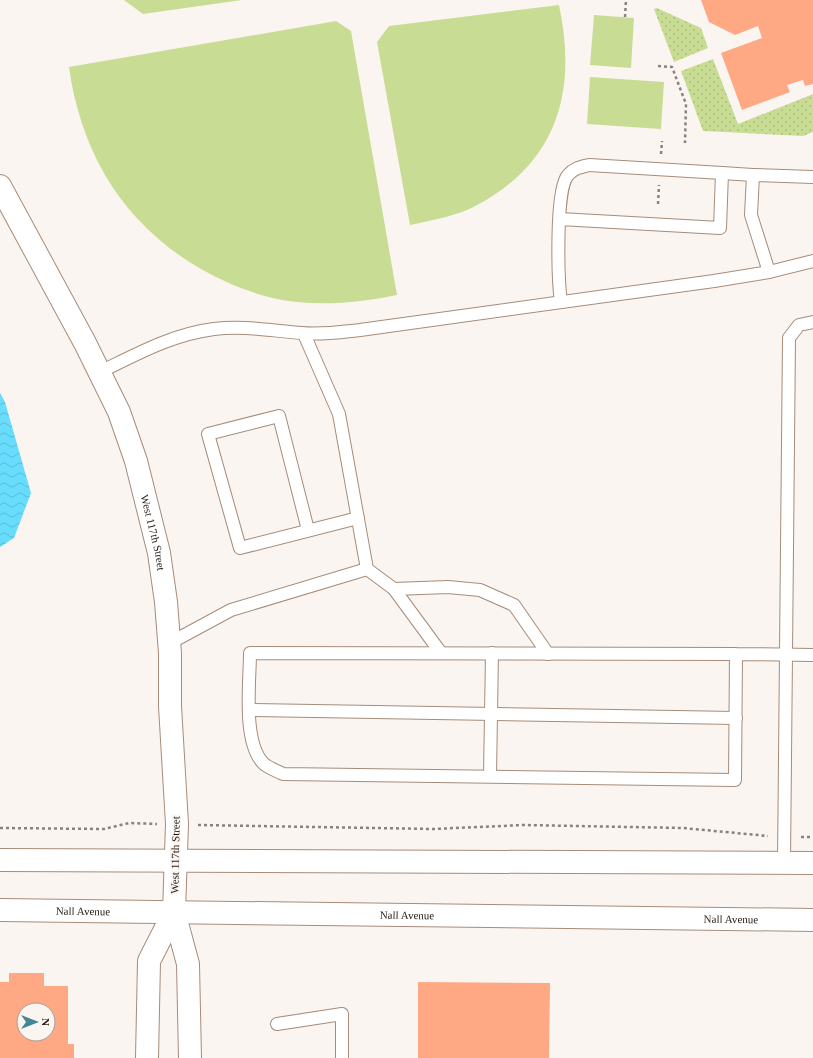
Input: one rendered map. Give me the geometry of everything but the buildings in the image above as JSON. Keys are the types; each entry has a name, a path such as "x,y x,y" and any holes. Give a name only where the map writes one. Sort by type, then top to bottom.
{"main road":[{"name":"West 117th Street","path":"0,186 100,372 119,412 136,461 149,508 160,560 166,602 177,824 174,912 188,964 190,1058"},
{"path":"0,860 813,863"},
{"name":"Nall Avenue","path":"0,910 813,920"},
{"name":"West 117th Street","path":"147,1058 149,961 174,912"}],"lane":[{"path":"561,302 558,268 562,186 567,176 578,167 589,165 753,175 813,177"},
{"path":"560,219 720,228 722,173"},
{"path":"753,175 751,214 769,272"},
{"path":"100,372 152,347 183,335 208,330 246,328 304,334 360,330 714,281 769,272 813,261"},
{"path":"784,863 783,836 789,338 799,325 813,322"},
{"path":"304,334 339,414 367,569 394,589 441,653"},
{"path":"308,530 279,416 208,434 240,548 358,518"},
{"path":"168,644 231,610 367,569"},
{"path":"394,589 448,587 480,590 514,605 548,654"},
{"path":"736,654 735,780 283,774 264,764 255,749 249,723 250,653 492,653 548,654 736,654 813,655"},
{"path":"490,776 492,653"},
{"path":"249,710 736,718"},
{"path":"277,1024 342,1014 342,1058"}],"path":[{"path":"625,17 626,0"},
{"path":"658,66 672,67 686,104 685,143"},
{"path":"0,828 104,829 129,823 433,829 524,825 675,828 813,837"}],"green space":[{"path":"124,0 242,0 143,14"},
{"path":"559,5 564,36 565,65 563,93 556,120 544,144 528,166 506,186 479,204 454,215 410,225 377,42 389,26"},
{"path":"657,8 701,28 708,48 674,62 654,9"},
{"path":"594,15 634,18 631,68 590,65"},
{"path":"336,21 351,31 397,295 352,302 307,303 277,299 257,294 238,287 201,269 174,251 150,231 129,209 111,184 96,158 84,129 75,99 69,67"},
{"path":"713,59 738,124 813,94 813,132 803,136 703,131 681,71"},
{"path":"590,77 664,82 661,129 587,124"}],"water":[{"path":"0,393 5,402 31,493 14,538 0,547"}]}
